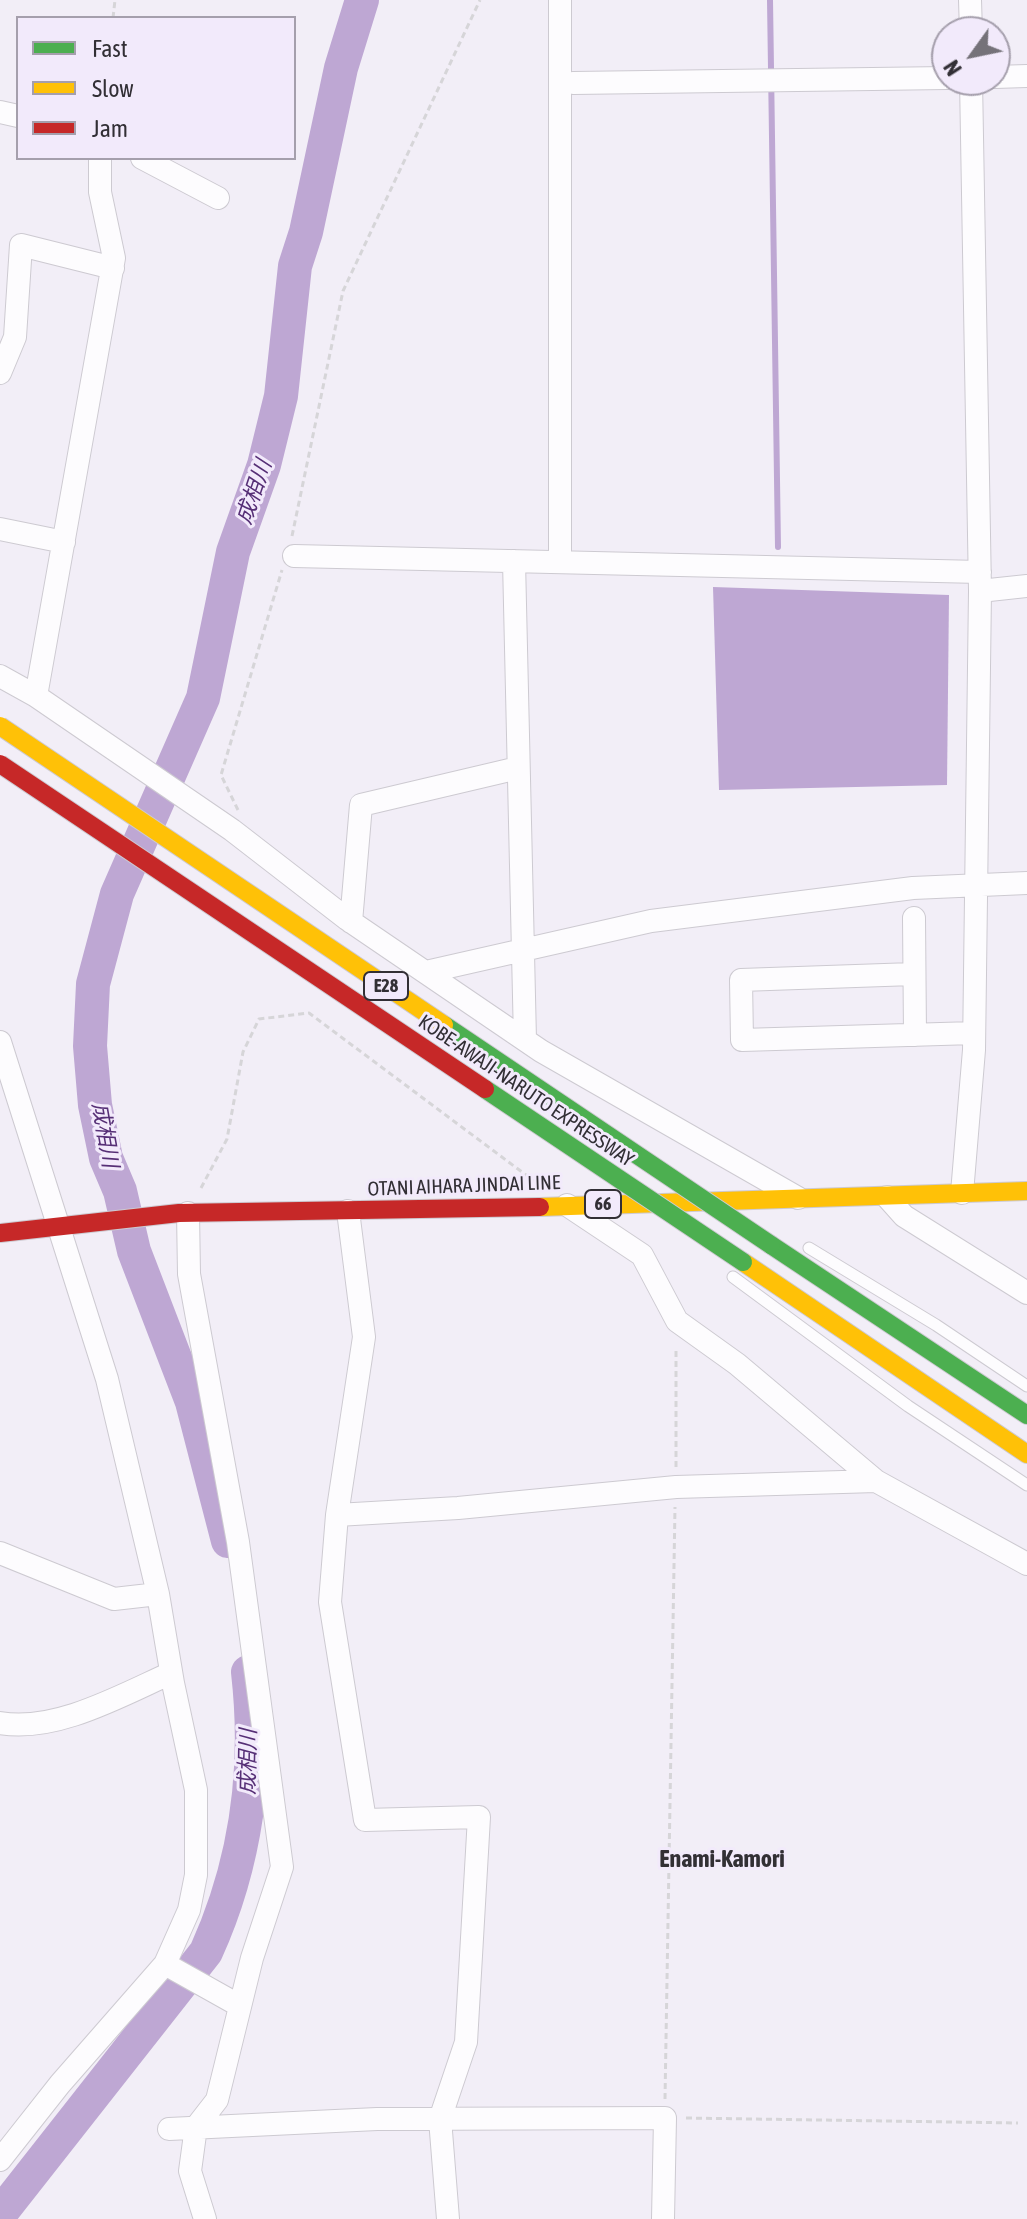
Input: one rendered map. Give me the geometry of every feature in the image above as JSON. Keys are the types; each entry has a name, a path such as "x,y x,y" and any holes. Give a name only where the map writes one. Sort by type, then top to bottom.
{"main road":[{"name":"KOBE-AWAJI-NARUTO EXPRESSWAY","path":"0,726 1027,1415"},
{"name":"KOBE-AWAJI-NARUTO EXPRESSWAY","path":"0,764 684,1224 735,1268 1027,1454"},
{"name":"OTANI AIHARA JINDAI LINE","path":"0,1233 183,1213 520,1209 566,1204 803,1201 1027,1191"}],"street":[{"path":"560,0 560,562"},
{"path":"573,83 931,78"},
{"path":"962,1193 974,1033 980,582 971,96"},
{"path":"36,696 113,268 114,258 100,192 100,160"},
{"path":"146,160 218,198"},
{"path":"0,373 15,337 21,245 113,268"},
{"path":"0,529 64,542"},
{"path":"290,552 560,562 1027,586"},
{"path":"514,561 525,1040"},
{"path":"0,676 36,696 232,830 351,922 525,1040 803,1201"},
{"path":"351,922 361,805 518,768"},
{"path":"426,972 651,921 975,883 1027,883"},
{"path":"914,918 915,1035"},
{"path":"913,974 741,980 742,1040 974,1033"},
{"path":"0,1042 66,1224 107,1379 158,1594 196,1790 196,1875 189,1910 165,1964 60,2084 0,2160"},
{"path":"887,1197 904,1216 1027,1293"},
{"path":"566,1204 642,1255 677,1321 737,1364 876,1481 1027,1564"},
{"path":"348,1211 364,1337 337,1515 330,1602 365,1820 479,1817 466,2042 440,2119 448,2219"},
{"path":"183,1213 189,1274 238,1542 282,1867 240,2006 217,2100 196,2127 190,2171 205,2219"},
{"path":"337,1515 458,1508 676,1487 876,1481"},
{"path":"0,1553 114,1599 158,1594"},
{"path":"0,1723 13,1725 85,1713 171,1673"},
{"path":"165,1964 240,2006"},
{"path":"169,2129 440,2119 665,2118 663,2219"}],"lane":[{"path":"797,1241 936,1325 1027,1386"},
{"path":"735,1268 908,1406 1027,1485"}],"path":[{"path":"232,830 241,815 221,775 290,552 343,291 480,0"},
{"path":"183,1213 227,1139 243,1052 259,1019 309,1013 566,1204"},
{"path":"677,1321 665,2118 1018,2123"}],"shaded area":[{"path":"713,587 949,595 947,785 719,790"}],"waterway":[{"name":"成相川","path":"228,1541 192,1402 134,1251 120,1191 106,1158 95,1105 90,1046 93,984 117,894 203,698 233,552 264,465 281,396 295,266 306,232 341,68 362,0"},
{"path":"770,0 778,547"},
{"name":"成相川","path":"0,2214 206,1952 231,1885 246,1815 252,1744 248,1672"}],"traffic: fast":[{"path":"444,1025 771,1245"},
{"path":"485,1089 743,1262"},
{"path":"771,1245 1027,1415"}],"traffic: slow":[{"path":"0,726 444,1025"},
{"path":"540,1207 1027,1191"},
{"path":"743,1262 1027,1454"}],"traffic: jam":[{"path":"0,764 485,1089"},
{"path":"0,1233 179,1213 540,1207"}],"district":[{"name":"Enami-Kamori","path":"722,1859"}]}
